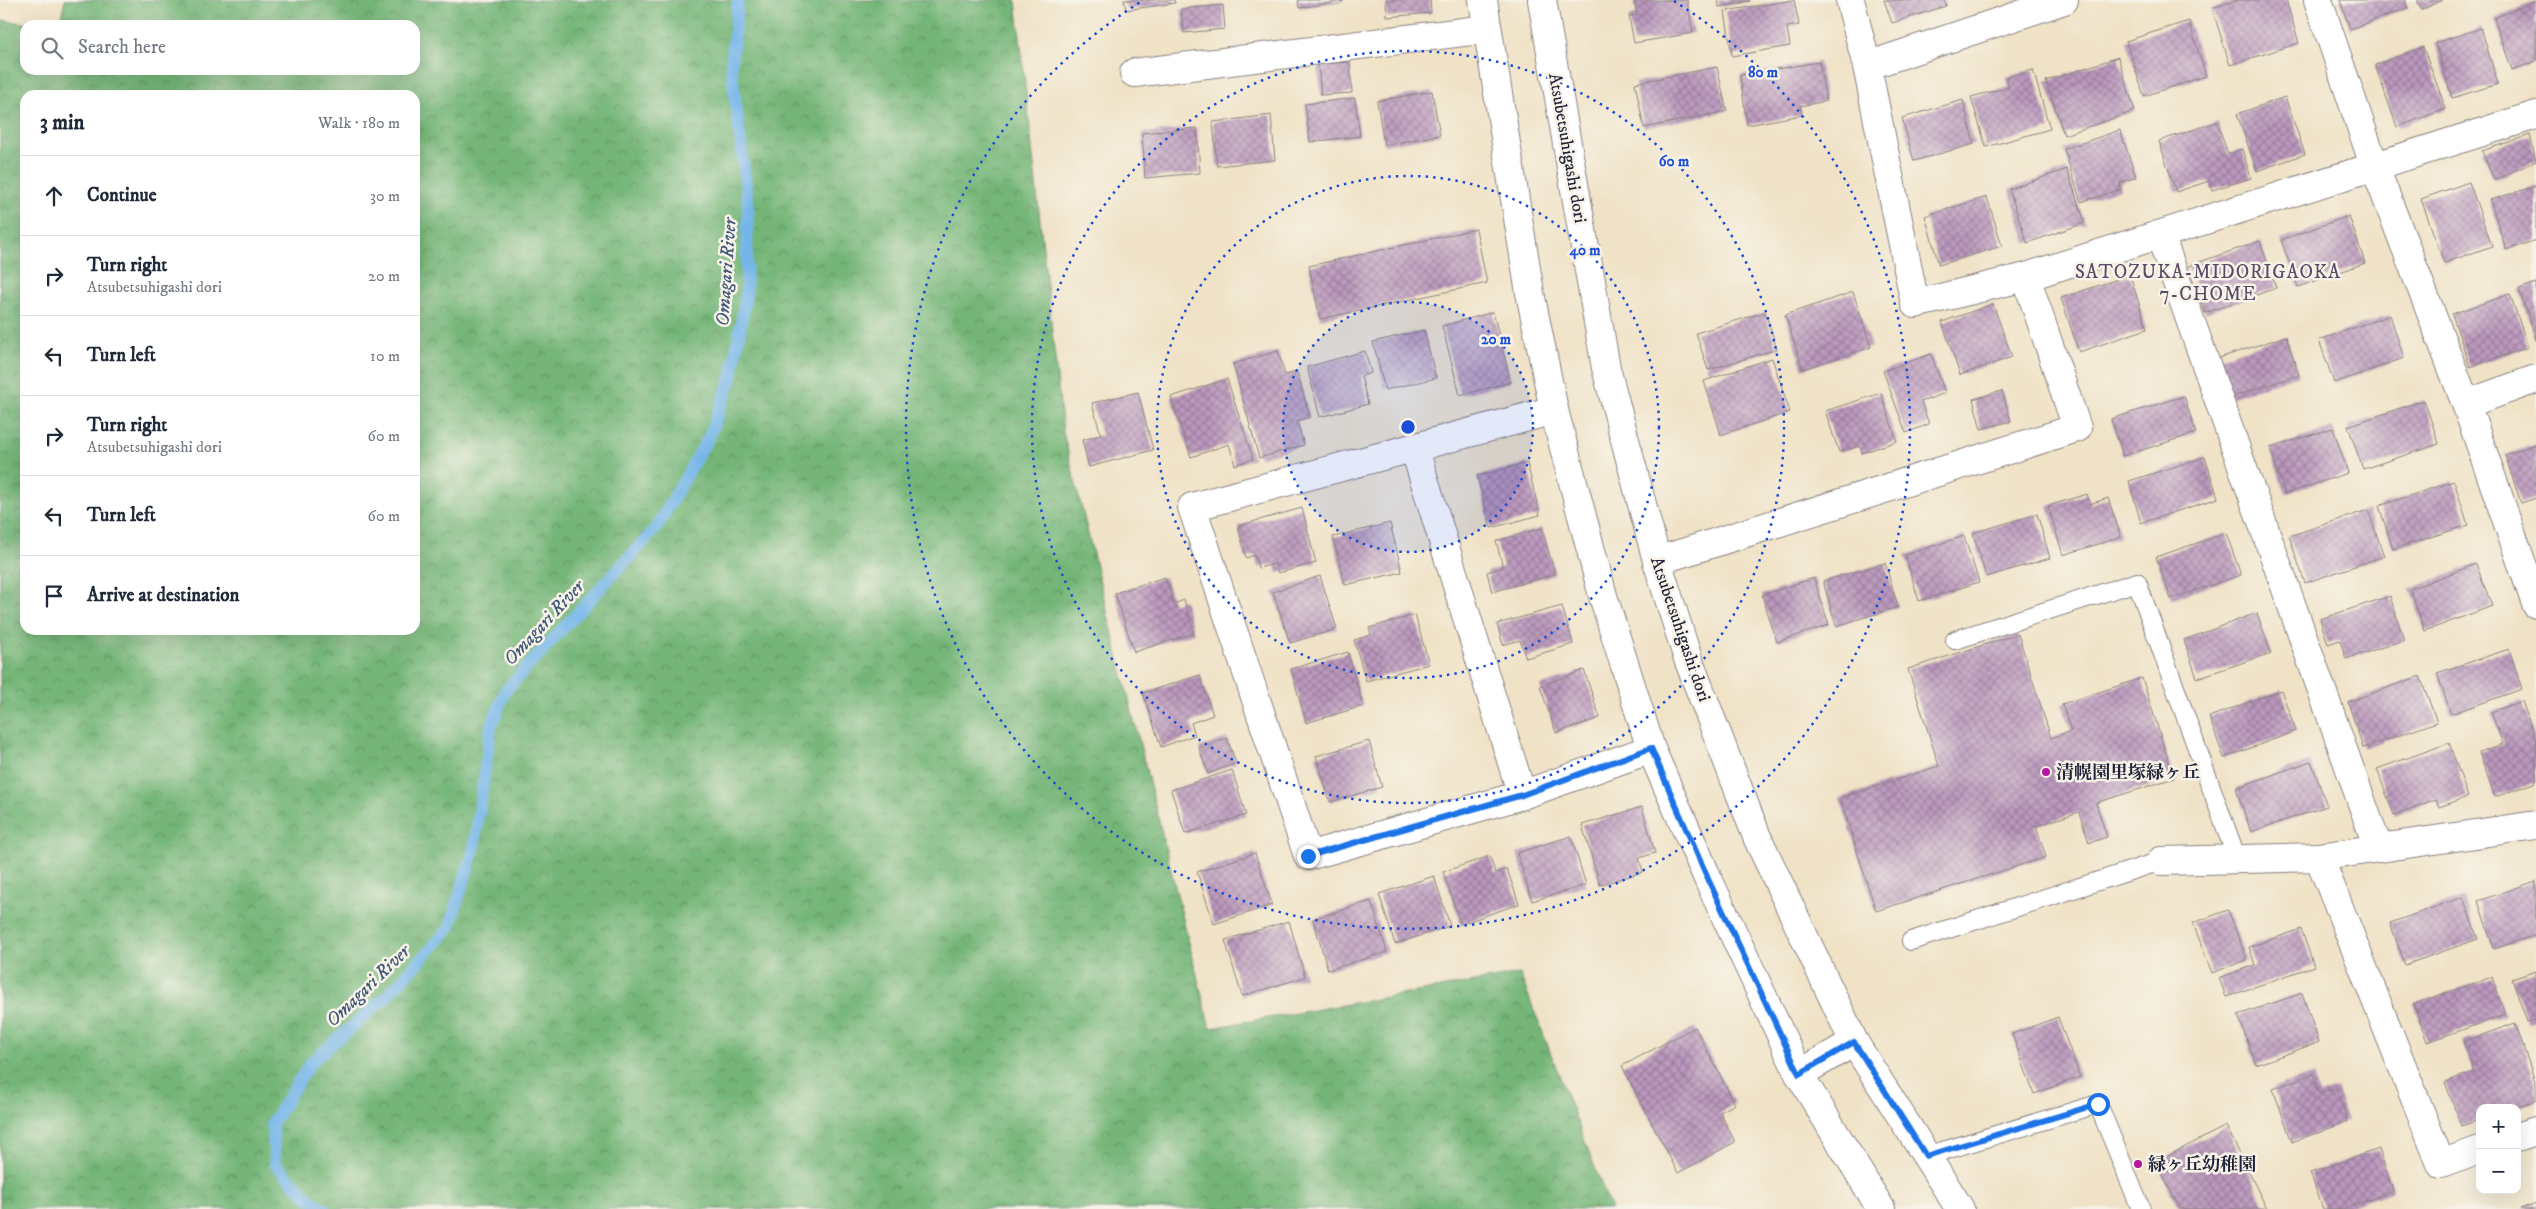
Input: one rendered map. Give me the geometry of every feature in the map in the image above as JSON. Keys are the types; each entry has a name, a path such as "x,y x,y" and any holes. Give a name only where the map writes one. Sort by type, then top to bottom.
{"street":[{"path":"1483,0 1530,293 1554,410 1603,596 1651,748 1708,879 1799,1074 1881,1209"},
{"name":"Atsubetsuhigashi dori","path":"1542,0 1606,368 1657,561 1688,659 1757,836 1854,1042 1960,1209"},
{"path":"1850,0 1867,66 1915,304 2026,277 2536,115"},
{"path":"1867,66 2064,0"},
{"path":"2318,0 2374,165 2466,404 2536,604"},
{"path":"1134,72 1487,29"},
{"path":"2160,235 2378,848"},
{"path":"1657,561 2077,428 2026,277"},
{"path":"2466,404 2536,379"},
{"path":"1554,410 1192,507 1308,856 1522,795 1651,748"},
{"path":"1414,447 1522,795"},
{"path":"2161,861 2319,857 2536,825"},
{"path":"2319,857 2440,1164 2476,1151"},
{"path":"1799,1074 1854,1042"},
{"path":"2521,1136 2536,1131"}],"lane":[{"path":"1955,640 2137,582 2237,859"},
{"path":"1911,941 2161,861"},
{"path":"1926,1156 2098,1104 2141,1209"}],"green space":[{"path":"65,0 1016,0 1063,432 1210,1028 1520,974 1611,1209 0,1209 0,20 20,23 20,75 420,75 420,20 60,20"}],"building":[{"path":"1124,0 1174,0 1175,3 1126,10"},
{"path":"1298,0 1344,0 1344,1 1299,8"},
{"path":"1386,0 1430,0 1431,13 1387,17"},
{"path":"1634,0 1687,0 1693,33 1634,43 1629,16 1637,15"},
{"path":"1718,0 1750,0 1750,1 1719,7"},
{"path":"1794,0 1799,25 1787,27 1790,46 1732,56 1725,11"},
{"path":"1884,0 1944,0 1946,6 1892,23"},
{"path":"2237,0 2286,0 2299,43 2230,65 2212,8"},
{"path":"2340,0 2405,0 2408,8 2350,29"},
{"path":"2417,0 2443,0 2422,10"},
{"path":"2536,1 2536,61 2512,70 2494,18"},
{"path":"1223,5 1225,29 1184,33 1181,9"},
{"path":"2189,21 2206,76 2144,96 2126,41"},
{"path":"2481,28 2498,84 2452,98 2435,43"},
{"path":"2423,47 2446,109 2397,127 2375,65"},
{"path":"2118,57 2135,111 2064,135 2046,81"},
{"path":"1350,62 1352,93 1321,95 1318,64"},
{"path":"1819,62 1826,101 1800,106 1802,115 1747,125 1740,75"},
{"path":"1717,67 1727,111 1644,128 1635,83"},
{"path":"2033,70 2050,129 1986,147 1971,97 2009,87 2006,77"},
{"path":"1432,91 1440,135 1384,145 1377,101"},
{"path":"2285,97 2305,154 2257,171 2237,114"},
{"path":"1355,98 1360,136 1310,142 1305,104"},
{"path":"1963,100 1974,144 1914,161 1902,118"},
{"path":"1271,115 1275,160 1217,166 1213,122"},
{"path":"2217,122 2228,154 2242,149 2251,178 2212,190 2209,181 2176,192 2159,141"},
{"path":"1197,128 1200,173 1145,178 1142,133"},
{"path":"2120,130 2136,177 2120,183 2121,189 2081,202 2064,149"},
{"path":"2530,135 2536,161 2494,180 2482,151"},
{"path":"2067,169 2085,223 2027,243 2009,189"},
{"path":"2469,182 2492,246 2444,263 2421,199"},
{"path":"2536,186 2536,240 2506,250 2490,200"},
{"path":"1987,197 2002,246 1939,265 1925,216"},
{"path":"2349,216 2365,263 2298,287 2281,240"},
{"path":"1476,229 1487,283 1320,319 1309,266"},
{"path":"2260,241 2276,288 2205,313 2188,266"},
{"path":"2130,275 2147,329 2079,352 2061,298"},
{"path":"2536,283 2536,340 2519,289"},
{"path":"1853,292 1871,347 1803,369 1785,315"},
{"path":"2510,294 2528,347 2470,367 2452,314"},
{"path":"1993,304 2012,357 1960,375 1942,322"},
{"path":"1493,312 1511,382 1460,395 1442,326"},
{"path":"1765,312 1777,349 1708,370 1696,333"},
{"path":"2390,315 2404,358 2334,383 2319,340"},
{"path":"1424,330 1436,378 1385,390 1373,342"},
{"path":"2286,336 2299,375 2229,398 2216,359"},
{"path":"1278,351 1285,375 1297,372 1310,417 1297,421 1304,445 1259,458 1233,364"},
{"path":"1365,351 1371,373 1361,376 1368,404 1320,417 1307,367"},
{"path":"1931,354 1945,393 1921,402 1929,424 1906,433 1883,371"},
{"path":"1772,358 1790,412 1721,435 1704,381"},
{"path":"1227,379 1253,459 1235,465 1229,444 1191,457 1171,397"},
{"path":"2002,391 2011,421 1981,429 1973,399"},
{"path":"1138,392 1153,450 1089,467 1082,440 1101,435 1092,403"},
{"path":"1881,393 1897,441 1862,453 1860,446 1839,452 1825,411"},
{"path":"2184,396 2196,433 2123,456 2111,419"},
{"path":"2424,400 2439,444 2363,469 2348,426"},
{"path":"2333,428 2348,473 2285,494 2270,448"},
{"path":"2536,444 2536,498 2521,503 2505,455"},
{"path":"2205,457 2218,498 2141,523 2129,481"},
{"path":"1527,463 1540,515 1491,528 1477,476"},
{"path":"2454,481 2468,525 2393,549 2379,506"},
{"path":"2087,494 2090,504 2108,498 2121,537 2063,555 2048,506"},
{"path":"1302,508 1316,563 1278,573 1275,564 1258,568 1255,555 1246,558 1238,526"},
{"path":"2368,510 2384,556 2305,583 2289,536"},
{"path":"2037,514 2050,558 1986,577 1973,533"},
{"path":"1390,523 1402,572 1345,585 1333,537"},
{"path":"1542,528 1555,574 1492,592 1487,572 1503,567 1496,541"},
{"path":"2226,533 2241,575 2171,599 2156,557"},
{"path":"1964,536 1979,582 1919,601 1905,555"},
{"path":"1885,563 1898,607 1836,626 1823,581"},
{"path":"2476,564 2492,606 2425,631 2410,589"},
{"path":"1320,576 1337,629 1290,643 1273,592"},
{"path":"1165,577 1174,604 1184,600 1194,633 1134,652 1115,593"},
{"path":"1814,578 1829,625 1777,642 1762,595"},
{"path":"2390,596 2404,640 2346,659 2340,640 2328,644 2320,619"},
{"path":"1562,606 1573,644 1526,658 1520,640 1503,645 1497,624"},
{"path":"2257,613 2271,653 2197,678 2184,640"},
{"path":"1415,615 1429,664 1366,681 1354,640 1371,635 1369,628"},
{"name":"清幌園里塚緑ヶ丘","path":"2018,634 2051,738 2071,731 2062,704 2142,678 2174,778 2096,803 2107,837 2089,843 2079,812 2036,826 2046,857 1876,911 1840,798 1939,766 1908,669"},
{"path":"2509,649 2522,689 2451,714 2437,673"},
{"path":"1348,652 1363,706 1306,723 1291,669"},
{"path":"1584,670 1600,718 1556,733 1540,686"},
{"path":"1200,675 1213,715 1191,723 1195,735 1161,747 1143,693"},
{"path":"2420,676 2437,722 2363,748 2348,702"},
{"path":"2281,690 2296,731 2224,758 2209,717"},
{"path":"2522,701 2536,741 2536,782 2495,797 2479,752 2503,744 2491,712"},
{"path":"1227,738 1236,763 1208,774 1199,748"},
{"path":"1369,741 1382,787 1330,802 1316,756"},
{"path":"2449,743 2468,797 2439,807 2436,799 2394,815 2377,769"},
{"path":"2311,761 2327,806 2251,832 2236,788"},
{"path":"1232,770 1246,815 1185,834 1171,790"},
{"path":"1642,807 1655,853 1639,858 1643,872 1600,885 1582,825"},
{"path":"1571,836 1586,885 1532,901 1517,853"},
{"path":"1255,853 1272,905 1214,924 1197,872"},
{"path":"1490,856 1495,873 1507,869 1519,904 1461,924 1443,872"},
{"path":"1434,876 1450,926 1395,944 1379,894"},
{"path":"2536,881 2536,935 2494,949 2478,901"},
{"path":"2463,897 2478,939 2405,965 2390,923"},
{"path":"1371,901 1387,952 1328,970 1313,919"},
{"path":"2228,910 2247,960 2212,973 2193,923"},
{"path":"1289,921 1305,977 1242,996 1225,940"},
{"path":"2301,929 2314,966 2226,997 2219,978 2255,965 2249,947"},
{"path":"2536,971 2536,1019 2527,1022 2512,979"},
{"path":"2492,977 2505,1015 2427,1042 2414,1004"},
{"path":"2302,993 2319,1042 2256,1065 2238,1015"},
{"path":"2058,1017 2080,1077 2034,1094 2012,1034"},
{"path":"2515,1023 2536,1084 2536,1101 2521,1106 2521,1104 2476,1104 2476,1121 2461,1126 2445,1082 2474,1072 2463,1042"},
{"path":"1695,1027 1735,1104 1720,1112 1735,1142 1678,1173 1622,1066"},
{"path":"2313,1074 2319,1094 2336,1088 2348,1121 2292,1142 2273,1089"},
{"path":"2226,1126 2267,1209 2180,1209 2156,1162"},
{"path":"2379,1149 2393,1191 2343,1209 2323,1209 2310,1173"},
{"path":"2536,1203 2536,1209 2520,1209"}],"waterway":[{"name":"Omagari River","path":"325,1209 311,1200 275,1164 272,1123 311,1062 385,998 449,929 474,848 491,727 505,691 657,527 709,436 731,380 746,295 748,203 731,65 738,0"}],"place":[{"name":"清幌園里塚緑ヶ丘","path":"2046,772"},
{"name":"緑ヶ丘幼稚園","path":"2138,1164"}],"district":[{"name":"SATOZUKA-MIDORIGAOKA 7-CHOME","path":"2208,282"}],"route":[{"path":"1308,856 1522,795 1651,748 1708,879 1799,1074 1854,1042 1926,1156 2098,1104"}]}
